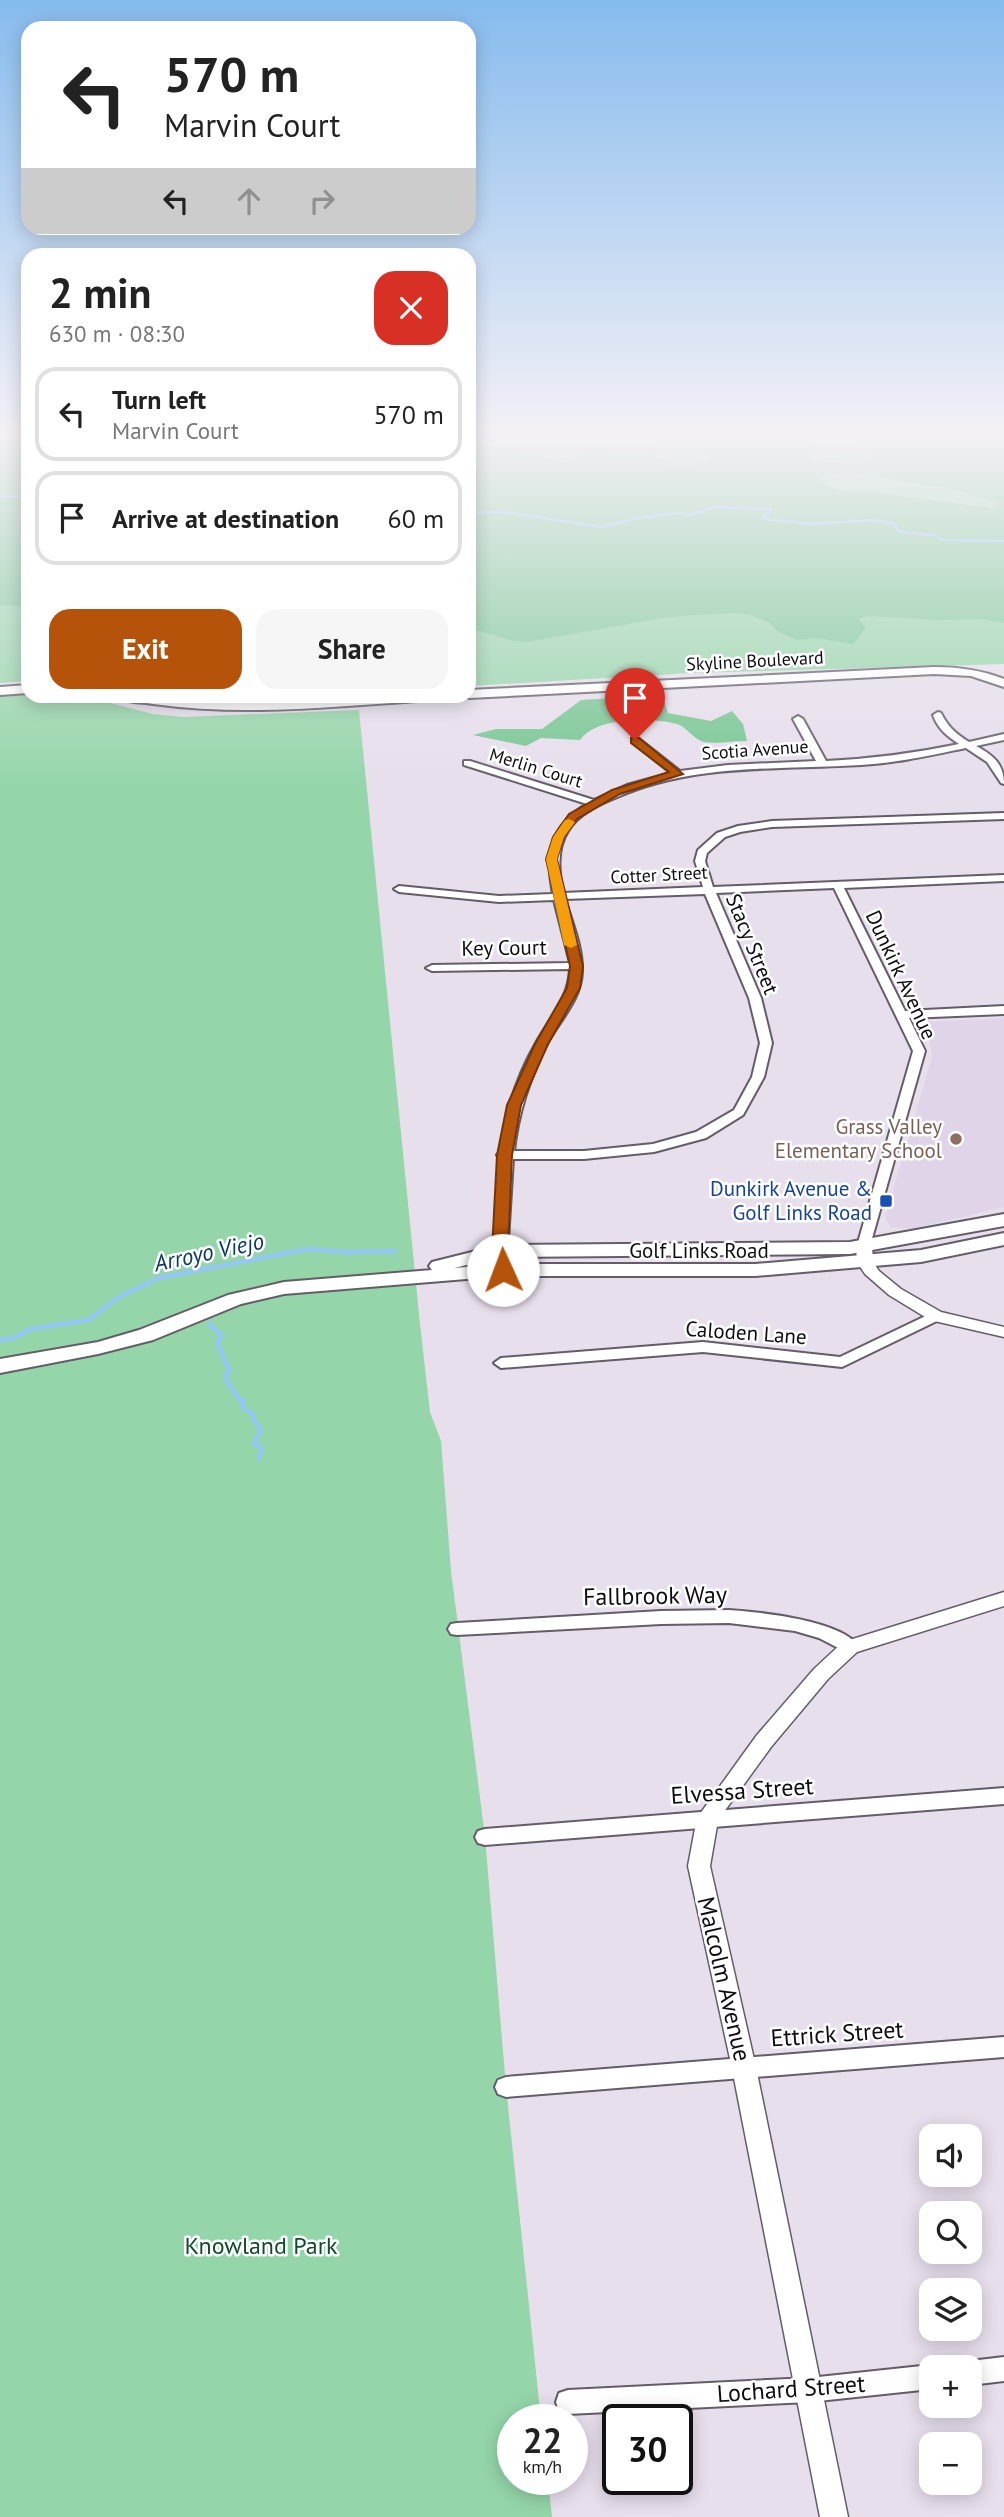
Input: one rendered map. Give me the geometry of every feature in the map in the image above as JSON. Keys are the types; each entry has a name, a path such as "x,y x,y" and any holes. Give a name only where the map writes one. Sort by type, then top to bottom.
{"main road":[{"name":"Skyline Boulevard","path":"476,694 832,674 958,672 1002,681"},
{"path":"0,691 21,690"},
{"path":"173,703 243,707 312,703"},
{"name":"Golf Links Road","path":"0,1366 98,1348 146,1335 235,1298 284,1288 394,1279 502,1261 755,1270 864,1254 1004,1220"},
{"name":"Golf Links Road","path":"864,1254 921,1256 1004,1238"}],"street":[{"path":"938,715 939,722 947,731 992,762 1004,780"},
{"path":"798,719 822,763"},
{"name":"Scotia Avenue","path":"502,1261 505,1155 514,1105 541,1044 573,988 576,966 552,859 558,837 573,817 616,792 678,774 737,767 864,762 1004,737"},
{"path":"635,740 678,774"},
{"name":"Merlin Court","path":"467,763 595,803"},
{"name":"Stacy Street","path":"505,1155 584,1155 654,1148 701,1135 740,1112 758,1077 766,1043 755,999 709,890 700,861 702,852 721,835 738,829 772,824 1004,816"},
{"name":"Cotter Street","path":"399,890 499,899 1004,878"},
{"name":"Dunkirk Avenue","path":"837,884 919,1051 864,1254"},
{"name":"Key Court","path":"432,968 576,966"},
{"path":"903,1015 1004,1010"},
{"path":"864,1254 873,1274 895,1292 936,1316 1004,1332"},
{"name":"Caloden Lane","path":"501,1363 703,1347 842,1362 936,1316"},
{"name":"Malcolm Avenue","path":"834,2517 744,2068 699,1867 708,1818 764,1741 821,1674 850,1647 1004,1598"},
{"name":"Fallbrook Way","path":"457,1629 691,1616 785,1621 836,1637 850,1647"},
{"name":"Elvessa Street","path":"485,1837 1004,1796"},
{"name":"Ettrick Street","path":"506,2087 1004,2047"},
{"path":"982,2372 1004,2369"},
{"name":"Lochard Street","path":"568,2402 809,2390 919,2378"}],"shaded area":[{"name":"Grass Valley Elementary School","path":"1004,1018 1004,1207 911,1229 891,1227 885,1218 932,1057 930,1040 921,1022"}],"green space":[{"path":"0,552 21,552 21,682 0,683"},
{"path":"0,552 21,552 21,606 0,605"},
{"path":"476,552 596,552 1004,583 1004,664 691,673 476,686"},
{"path":"476,552 1004,552 1004,623 983,619 940,620 868,616 859,619 866,628 853,644 816,638 797,640 777,631 770,623 750,615 733,613 668,617 527,642 476,630"},
{"name":"Knowland Park","path":"21,686 21,703 110,703 153,714 184,717 359,710 420,1324 430,1412 441,1441 451,1571 485,1837 506,2087 539,2404 497,2404 497,2495 550,2495 552,2517 0,2517 0,688"},
{"path":"662,695 668,713 711,721 732,711 743,724 747,741 704,742 677,724 653,720 625,720 599,726 580,740 541,738 526,746 473,735 496,729 542,729 581,700"}],"waterway":[{"name":"Arroyo Viejo","path":"0,1340 14,1338 30,1329 88,1320 119,1297 158,1278 308,1249 347,1252 395,1251"},
{"path":"209,1324 222,1336 217,1342 229,1370 226,1379 237,1397 243,1400 242,1407 254,1415 253,1419 261,1430 254,1443 262,1448 259,1459"}],"slow traffic":[{"path":"569,822 558,837 552,859 571,945"}],"place":[{"name":"Grass Valley Elementary School","path":"956,1139"},
{"name":"Dunkirk Avenue & Golf Links Road","path":"886,1201"}],"route":[{"path":"503,1270 500,1251 505,1155 514,1105 541,1044 573,988 576,966 552,859 558,837 573,817 616,792 678,774 635,740"}]}
